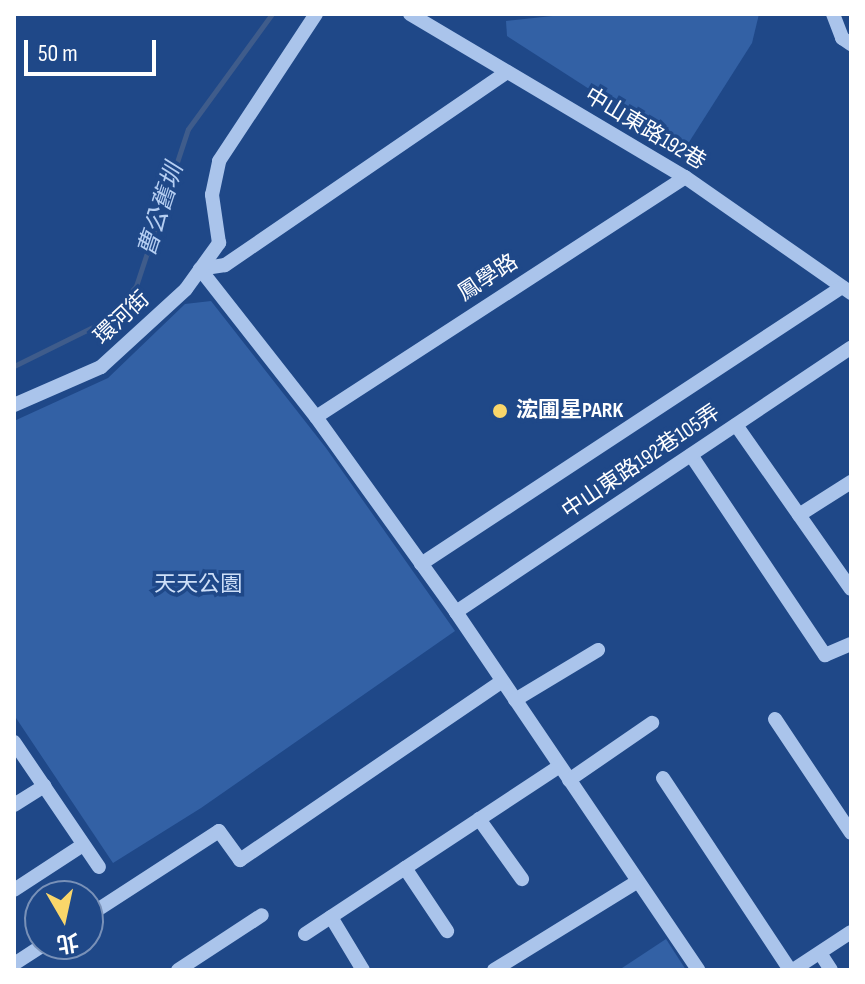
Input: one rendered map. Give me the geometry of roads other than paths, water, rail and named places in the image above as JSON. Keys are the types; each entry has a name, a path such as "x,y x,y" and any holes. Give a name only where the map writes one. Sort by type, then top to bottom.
{"street":[{"name":"環河街","path":"14,405 101,367 186,289 219,243 212,195 219,161 316,14"},
{"path":"410,14 422,14"},
{"name":"中山東路192巷","path":"410,14 685,177 846,290"},
{"path":"833,14 842,38 851,44"},
{"path":"507,72 225,265 200,269 316,417 456,612 698,970"},
{"name":"鳳學路","path":"316,417 685,177"},
{"path":"421,564 846,290"},
{"name":"中山東路192巷105弄","path":"456,612 851,348"},
{"path":"736,425 851,589"},
{"path":"691,455 825,655 851,644"},
{"path":"799,515 851,482"},
{"path":"515,700 598,650"},
{"path":"104,906 219,831 240,860 502,681"},
{"path":"775,719 851,833"},
{"path":"569,780 652,723"},
{"path":"14,742 99,867"},
{"path":"305,934 560,766"},
{"path":"663,778 792,970 851,932"},
{"path":"14,805 44,786"},
{"path":"479,819 522,879"},
{"path":"14,890 83,845"},
{"path":"405,868 447,931"},
{"path":"494,970 638,881"},
{"path":"178,970 262,915"},
{"path":"331,917 363,970"},
{"path":"820,953 831,970"}],"waterway":[{"name":"曹公舊圳","path":"14,366 105,321 136,286 188,129 272,14"}],"place":[{"name":"浤圃星PARK","path":"500,411"}],"park label":[{"name":"天天公園","path":"198,585"}]}
